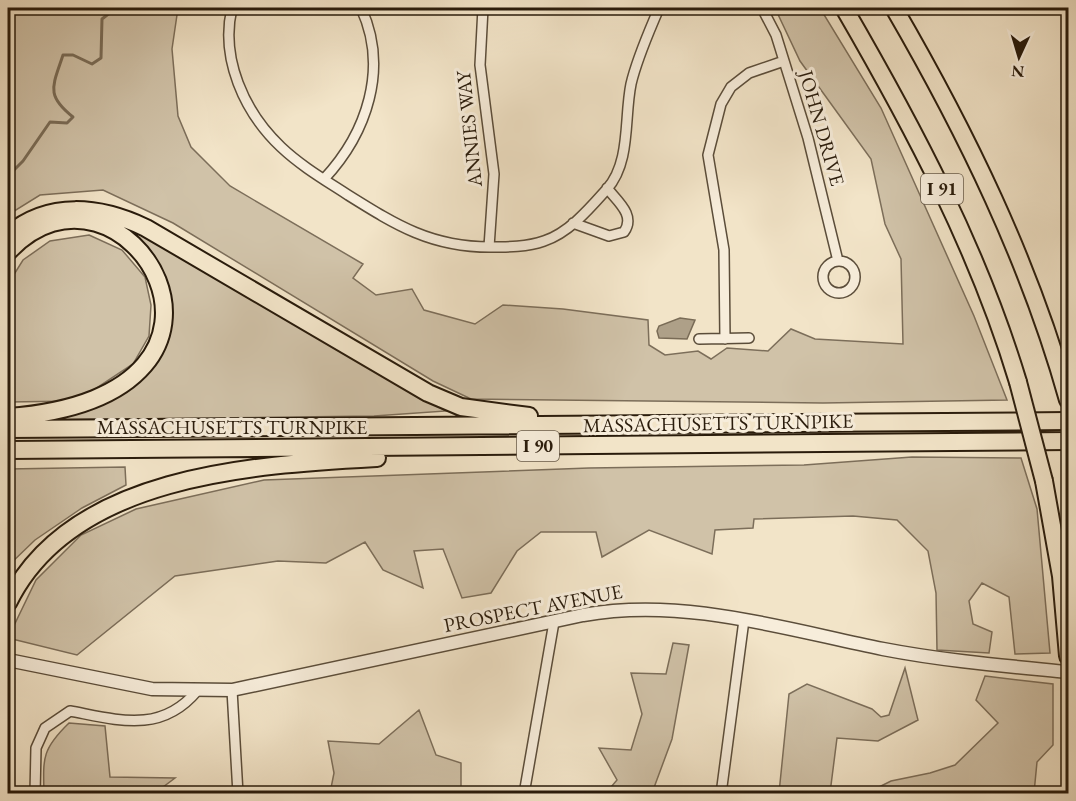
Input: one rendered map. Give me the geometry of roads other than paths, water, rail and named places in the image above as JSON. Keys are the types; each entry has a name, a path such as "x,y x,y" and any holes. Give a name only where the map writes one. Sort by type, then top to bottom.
{"highway":[{"name":"I 91","path":"843,8 902,109 947,198 990,301 1018,381 1044,481 1059,565 1068,650"},
{"name":"I 91","path":"894,8 949,107 998,208 1029,282 1068,400"},
{"path":"8,235 33,219 61,210 88,210 115,215 146,228 388,372 444,401 491,412 631,424"},
{"path":"8,252 30,233 50,225 78,221 108,227 127,238 143,254 155,273 164,306 162,327 155,347 145,364 130,380 109,393 75,407 8,417"},
{"name":"MASSACHUSETTS TURNPIKE","path":"8,429 1068,421"},
{"name":"MASSACHUSETTS TURNPIKE","path":"8,450 1068,441"},
{"path":"8,603 20,582 45,551 90,516 128,498 224,475 306,463 370,458 740,450 834,443"}],"street":[{"path":"232,8 228,36 230,55 246,98 280,146 324,179 390,221 422,236 453,246 489,247 538,243 554,237 573,223 608,188 615,178 621,159 636,69 659,8"},
{"path":"324,179 340,162 353,141 371,94 374,73 372,45 361,8"},
{"name":"ANNIES WAY","path":"483,8 480,64 494,174 489,247"},
{"name":"JOHN DRIVE","path":"762,8 771,22 808,138 838,261"},
{"path":"725,339 724,250 708,155 721,104 731,87 749,73 784,61"},
{"path":"573,223 609,236 624,232 628,224 628,216 608,188"},
{"path":"699,339 749,338"},
{"name":"PROSPECT AVENUE","path":"13,661 132,686 197,691 232,690 554,621 638,608 686,610 951,660 1068,672"},
{"path":"524,794 554,621"},
{"path":"721,794 744,621"},
{"path":"232,690 238,794"},
{"path":"35,794 36,748 45,728 70,711 127,722 153,719 181,709 197,691"}],"waterway":[{"path":"8,176 23,161 50,122 67,123 73,117 55,96 54,82 63,55 73,55 92,64 101,58 102,19 116,8"}]}
